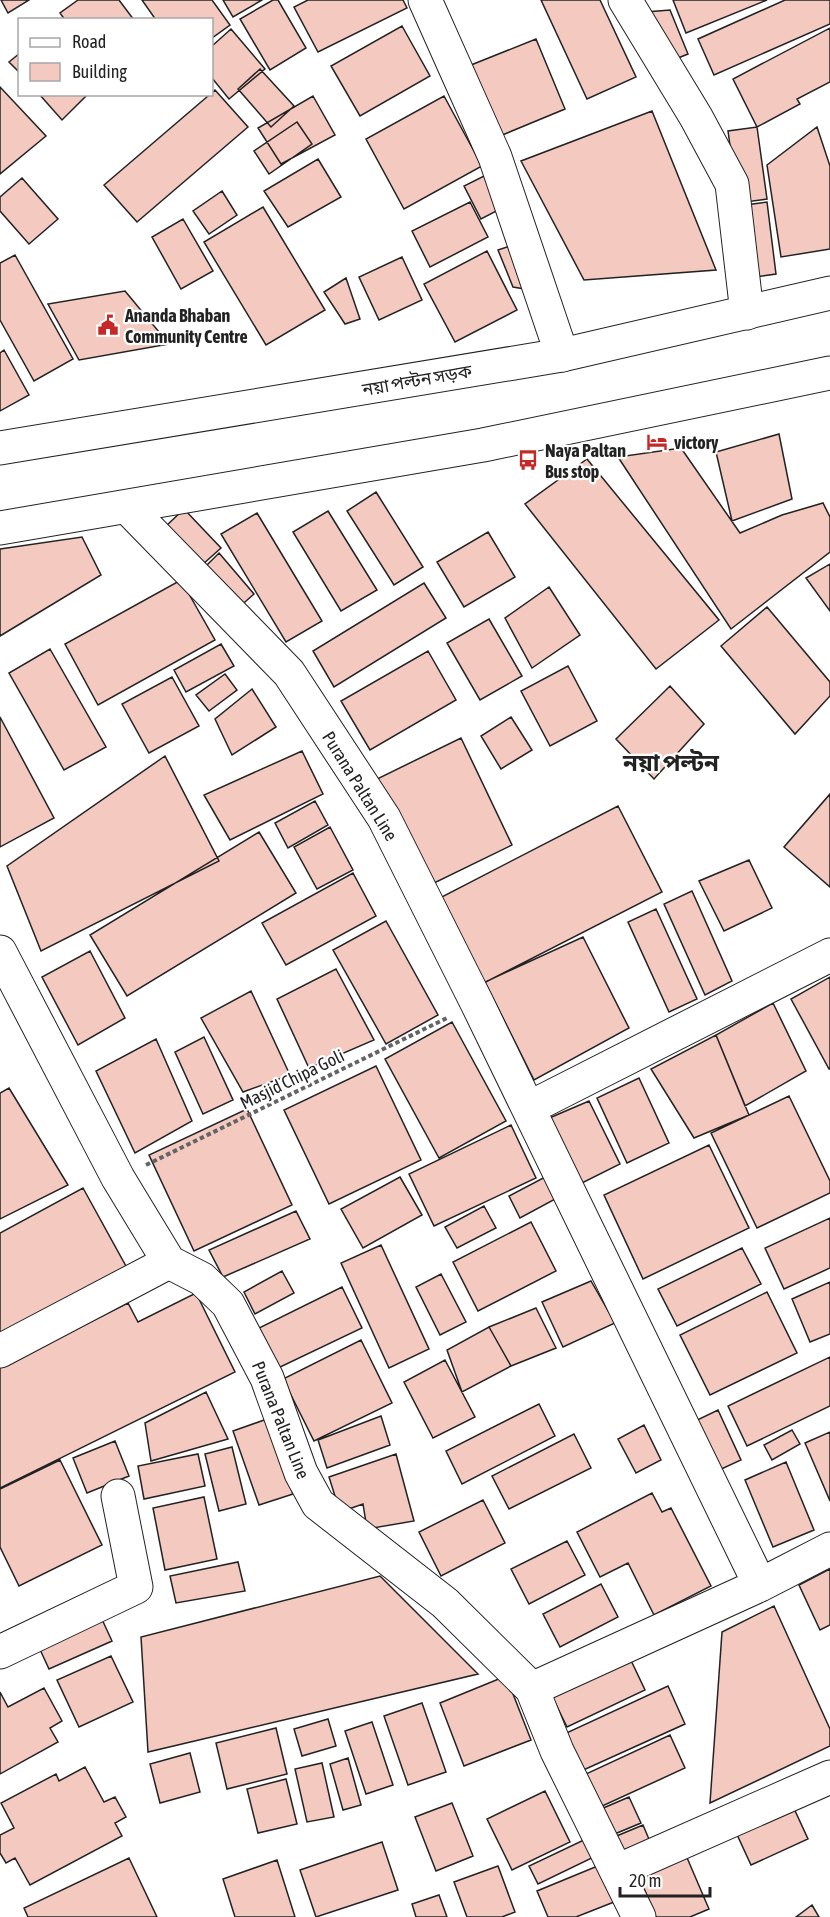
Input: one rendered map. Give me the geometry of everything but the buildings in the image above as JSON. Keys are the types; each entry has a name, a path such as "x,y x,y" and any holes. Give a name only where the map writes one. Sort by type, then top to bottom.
{"street":[{"path":"425,0 495,157 562,355"},
{"path":"625,0 696,117 732,184 747,314"},
{"name":"নয়া পল্টন সড়ক","path":"0,448 562,355 830,293"},
{"path":"0,528 128,508 483,445 830,373"},
{"name":"Purana Paltan Line","path":"128,508 289,673 384,818 529,1108 760,1585"},
{"path":"0,951 118,1179 169,1262 0,1351"},
{"path":"529,1108 830,955"},
{"name":"Purana Paltan Line","path":"169,1262 202,1279 228,1304 267,1378 301,1473 318,1504 445,1603 532,1689 557,1751 639,1917"},
{"path":"3,1644 136,1587 118,1496"},
{"path":"532,1689 760,1585 830,1550"},
{"path":"617,1871 830,1777"}],"path":[{"name":"Masjid Chipa Goli","path":"118,1179 477,1003"}],"place":[{"name":"Ananda Bhaban Community Centre","path":"108,325"},
{"name":"victory","path":"657,442"},
{"name":"Naya Paltan Bus stop","path":"528,460"}],"district":[{"name":"নয়া পল্টন","path":"671,762"}]}
